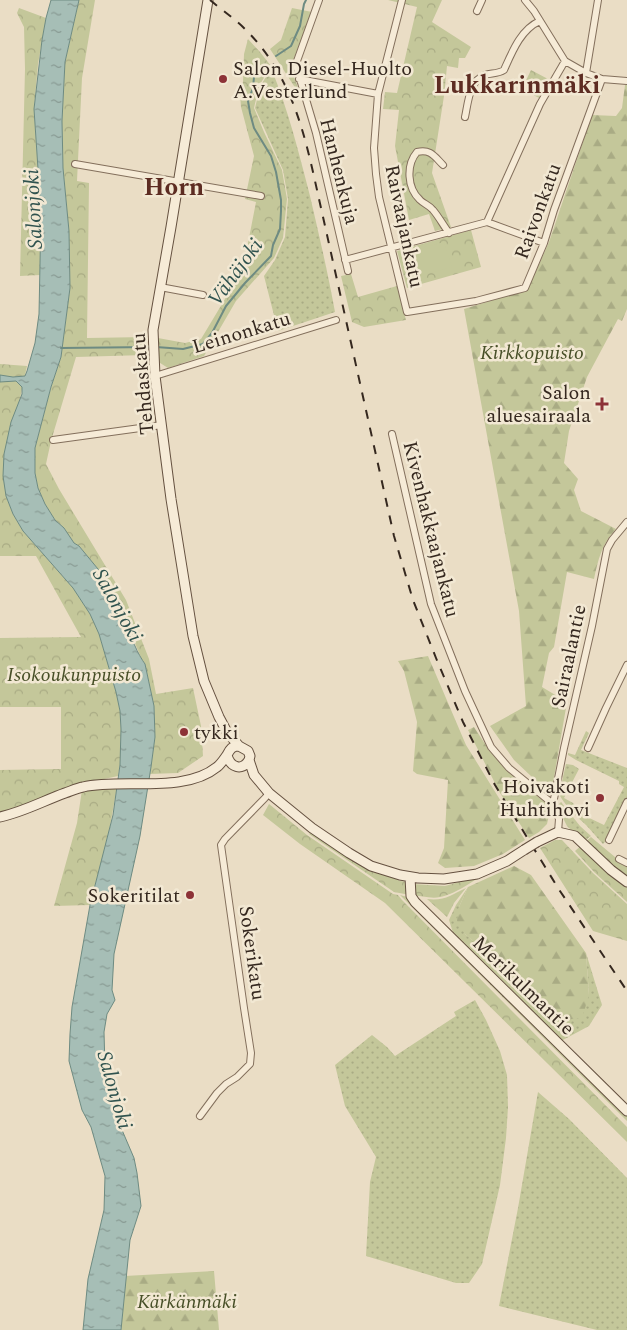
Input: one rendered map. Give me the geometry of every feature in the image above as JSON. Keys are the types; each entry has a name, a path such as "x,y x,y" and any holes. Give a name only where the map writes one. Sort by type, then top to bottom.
{"street":[{"name":"Tehdaskatu","path":"208,0 153,330 153,341 171,499 193,636 204,681 219,717 227,732 239,746"},
{"name":"Hanhenkuja","path":"319,0 297,61 297,69 316,133 348,271"},
{"name":"Raivaajankatu","path":"402,0 378,94 374,148 379,197 407,312"},
{"path":"477,11 482,0"},
{"path":"525,0 534,10 565,62 602,79 627,81"},
{"path":"586,73 598,0"},
{"path":"465,117 473,85 483,76 504,70 526,31 532,24 540,21"},
{"path":"487,222 540,104 565,62"},
{"path":"299,79 378,94"},
{"name":"Raivonkatu","path":"407,312 493,297 525,288 544,243 554,210 602,79"},
{"path":"443,165 432,153 417,152 412,158 409,174 413,189 419,200 430,207 438,216 448,233"},
{"path":"75,164 261,196"},
{"path":"345,260 487,222 544,243"},
{"path":"160,287 203,295"},
{"name":"Leinonkatu","path":"156,376 336,320"},
{"path":"53,440 162,424"},
{"name":"Kivenhakkaajankatu","path":"392,434 431,604 464,691 492,747 509,768 553,804"},
{"name":"Sairaalantie","path":"553,804 607,549 627,522"},
{"path":"588,748 627,665"},
{"name":"Tehdaskatu","path":"227,732 228,753"},
{"path":"218,767 234,746 239,746 248,751 254,775 269,793 312,828 349,853 371,866 400,875 444,879 477,874 558,832 575,836 611,870 627,882"},
{"path":"228,753 229,761 254,775"},
{"path":"0,816 16,813 80,787 101,784 187,781 218,767 246,765 249,760"},
{"name":"Sokerikatu","path":"200,1116 217,1093 250,1064 251,1053 221,846 269,793"},
{"path":"609,840 627,802"},
{"path":"553,804 559,820 558,832"},
{"path":"619,859 627,863"},
{"name":"Merikulmantie","path":"410,877 411,896 414,902 627,1111"}],"green space":[{"path":"79,0 95,0 82,78 77,181 89,183 87,338 146,337 145,355 76,357 46,464 126,600 149,659 156,694 193,688 201,726 203,756 178,773 150,774 155,737 154,706 145,664 129,629 129,623 125,620 98,569 55,520 45,504 38,488 35,473 35,448 61,357 70,288 69,231 63,168 62,121 65,62"},
{"path":"388,0 442,0 432,22 471,47 465,58 459,58 458,68 447,66 432,173 451,227 435,231 429,214 409,220 395,146 399,110 383,109 385,92 397,93 417,7"},
{"path":"19,8 46,18 38,64 34,109 41,214 40,275 20,276 25,69 24,27 17,13"},
{"path":"292,8 312,12 294,58 292,71 298,88 296,89 270,49 281,40"},
{"path":"248,39 271,66 259,86 254,108 282,170 287,199 283,238 274,258 236,301 204,356 168,368 157,361 158,338 185,343 201,339 243,269 256,202 245,199 254,156 241,107 240,94 243,82 244,54"},
{"path":"271,68 288,115 302,164 335,312 278,331 264,276 275,260 285,237 288,199 283,170 255,108 260,87"},
{"path":"531,70 548,79 539,98 522,89"},
{"name":"Kirkkopuisto","path":"625,85 627,85 627,309 622,321 618,319 587,377 569,431 564,463 578,479 574,490 581,511 616,529 604,546 594,579 567,572 554,647 549,653 542,687 567,702 551,795 514,760 490,726 526,706 519,611 464,309 528,289 549,242 592,115 616,116 622,108"},
{"path":"471,230 481,267 407,288 397,251"},
{"path":"444,242 452,267 409,279 402,253"},
{"path":"351,274 358,297 397,286 406,320 364,327 352,322 341,276"},
{"name":"Isokoukunpuisto","path":"0,364 27,366 19,403 6,496 13,514 23,531 73,588 90,614 99,634 116,692 121,729 118,776 67,787 22,807 0,813 0,770 61,769 61,707 0,707 0,638 81,637 36,556 0,556"},
{"path":"428,656 466,745 525,840 503,854 474,866 445,868 438,863 444,848 448,780 417,774 413,771 417,722 404,671 398,661"},
{"path":"474,727 489,750 517,780 551,807 547,824 529,838 500,793 468,730"},
{"path":"586,731 589,733 581,750 627,768 627,797 607,840 603,844 575,815 559,794 566,764 573,765 579,769 564,798 573,803 583,815 604,825 624,787 619,784 619,781 568,755 568,753 575,755"},
{"path":"117,787 109,832 90,905 54,906 77,823 82,790"},
{"path":"561,802 580,826 591,836 583,842 567,826 557,806"},
{"path":"269,804 307,835 393,894 398,895 627,1127 627,1142 385,903 300,844 263,815"},
{"path":"313,829 360,860 400,881 409,882 410,895 394,892 309,834"},
{"path":"591,837 627,867 627,880 584,843"},
{"path":"555,840 562,840 593,873 627,904 627,941 593,931 540,848"},
{"path":"583,844 627,883 627,902 594,872 575,851"},
{"path":"514,866 531,875 586,953 589,995 582,1018 563,1020 465,934 457,921 459,907 468,887"},
{"path":"483,875 445,896 434,898 412,895 412,884 445,886"},
{"path":"468,887 459,907 465,934 507,970 589,995 586,953 602,1005 589,1026 561,1041 454,936 449,920"},
{"path":"466,888 454,903 447,917 427,899 443,898"},
{"path":"400,895 411,898 627,1114 627,1121"},
{"path":"475,1000 500,1051 507,1075 508,1107 506,1138 500,1185 482,1264 469,1283 456,1283 366,1256 370,1182 376,1157 345,1106 335,1065 372,1035 395,1056 456,1016 454,1012"},
{"path":"538,1092 569,1119 627,1178 627,1330 597,1330 499,1306"},
{"name":"Kärkänmäki","path":"214,1271 219,1330 121,1330 125,1276"}],"water":[{"path":"51,0 79,0 65,62 62,121 63,168 69,231 70,288 61,357 35,448 35,473 38,488 55,520 98,569 125,620 129,623 132,639 145,664 154,706 155,737 151,767 140,836 114,954 112,990 115,1000 107,1014 104,1032 105,1068 109,1091 116,1116 134,1158 141,1206 130,1240 121,1330 83,1330 88,1279 104,1210 105,1176 91,1127 82,1110 69,1061 72,1007 90,905 113,815 120,765 120,711 99,634 90,614 73,588 23,531 13,514 6,496 3,476 4,454 11,422 22,394 22,387 16,381 0,382 0,375 25,376 35,343 39,314 41,214 34,109 42,40"}],"waterway":[{"name":"Vähäjoki","path":"276,56 291,46 300,26 306,0"},
{"name":"Vähäjoki","path":"156,347 183,349 203,344 212,333 226,306 271,256 273,245 280,229 281,200 271,156 254,128 248,101 253,88 254,77 262,66"},
{"name":"Vähäjoki","path":"61,348 151,347"}],"railway":[{"path":"210,0 242,26 260,45 282,79 297,114 313,172 394,536 413,600 436,658 463,722 495,785 558,888 627,991"}],"place":[{"name":"Salon Diesel-Huolto A.Vesterlund","path":"223,79"},
{"name":"Salon aluesairaala","path":"602,404"},
{"name":"tykki","path":"184,732"},
{"name":"Hoivakoti Huhtihovi","path":"600,798"},
{"name":"Sokeritilat","path":"190,895"}],"district":[{"name":"Lukkarinmäki","path":"517,84"},
{"name":"Horn","path":"174,186"}],"water label":[{"name":"Salonjoki","path":"33,209"},
{"name":"Salonjoki","path":"118,605"},
{"name":"Salonjoki","path":"115,1090"}]}
